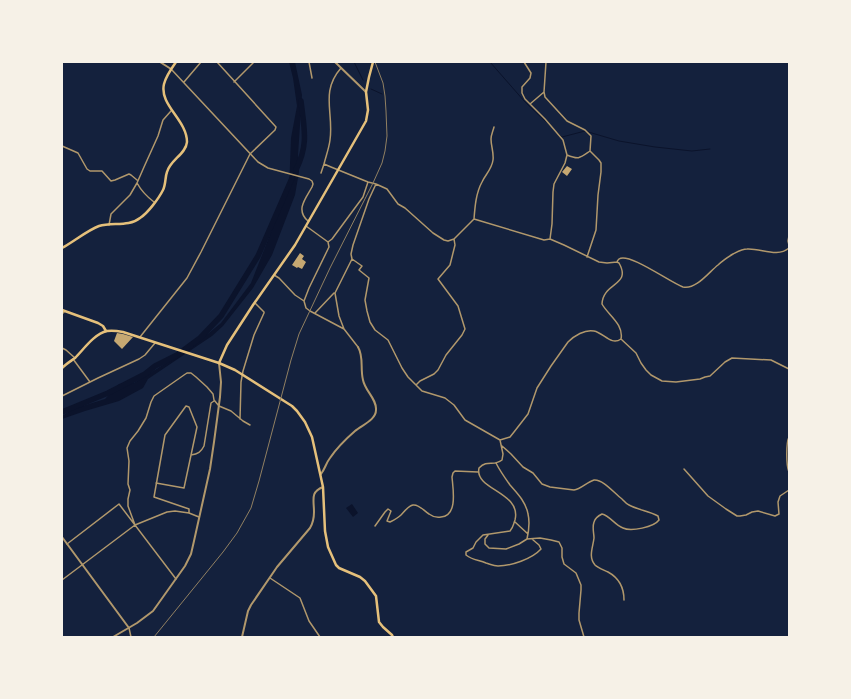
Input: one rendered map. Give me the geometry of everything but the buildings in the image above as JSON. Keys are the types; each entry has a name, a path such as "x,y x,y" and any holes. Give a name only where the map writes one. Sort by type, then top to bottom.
{"main road":[{"path":"62,248 74,242 92,229 100,226 129,223 139,219 147,212 163,190 167,171 172,162 184,150 187,144 183,126 166,98 164,87 165,80 176,62"},
{"path":"219,363 227,345 295,245 366,121 368,110 366,92 373,62"},
{"path":"64,311 98,323 103,326 106,331"},
{"path":"62,368 99,335 106,331 123,332 206,358 235,370 292,406 305,422 312,437 323,487 325,531 328,547 336,565 365,581 376,596 379,622 393,637"}],"street":[{"path":"160,62 171,69 184,82 261,165 312,181 313,184 301,210 308,221"},
{"path":"184,82 201,62"},
{"path":"139,337 187,278 202,252 250,154 276,130 276,127 217,62"},
{"path":"234,82 254,62"},
{"path":"308,62 312,78"},
{"path":"335,62 366,92"},
{"path":"524,62 531,73 530,78 522,87 522,93 525,99 545,118 562,140 567,155 565,163 554,184 550,239"},
{"path":"546,62 545,97 567,121 585,130 591,136 590,151 601,163 596,230 587,257"},
{"path":"321,173 330,140 331,127 329,108 331,84 335,75 341,68"},
{"path":"530,104 544,92"},
{"path":"109,225 111,214 130,195 138,182 164,120 172,110"},
{"path":"324,164 386,189 398,204 406,208 441,239 448,241 454,239 474,219 478,189 491,168 493,161 490,138 494,127"},
{"path":"62,146 78,153 87,169 90,171 102,171 111,181 129,174 132,175 146,196 155,202"},
{"path":"567,155 578,159 590,151"},
{"path":"328,242 332,239 363,196 368,182"},
{"path":"315,313 334,293 352,259 351,254 353,245 369,199 376,184"},
{"path":"474,219 544,240 550,239 599,262 617,262 618,260 625,259 649,268 684,287 692,286 723,260 743,250 754,249 771,252 784,251 789,247 789,236"},
{"path":"306,226 328,242 329,247 304,301 306,308 344,329"},
{"path":"416,384 434,374 438,370 446,355 465,329 458,306 438,279 450,265 455,245 454,239"},
{"path":"352,259 362,266 359,270 369,278 365,300 370,322 375,330 388,340 408,377 422,391 445,398 454,405 465,420 500,440 503,454 502,460 496,463 484,463 479,468 478,472"},
{"path":"617,262 621,266 622,277 605,293 602,304 617,323 622,334 621,339"},
{"path":"274,275 279,278 295,296 304,301"},
{"path":"321,474 328,461 336,451 354,432 373,418 377,411 373,398 364,384 361,354 358,347 344,329 339,316 334,293"},
{"path":"240,419 241,382 243,371 254,335 264,313 255,302"},
{"path":"500,440 510,437 528,414 541,380 572,338 580,333 593,330 612,341 621,339"},
{"path":"621,339 636,353 646,370 651,375 662,380 676,382 700,379 710,376 725,362 732,358 771,360 789,369"},
{"path":"62,396 139,359 145,355 155,343"},
{"path":"62,348 74,358 90,382"},
{"path":"113,637 153,611 176,580 191,554 210,469 219,406 221,382 219,363"},
{"path":"135,525 128,506 130,490 128,484 129,461 127,448 146,418 154,396 187,373 191,374 207,387 213,394 214,400 219,406 231,411 250,425"},
{"path":"191,455 198,453 204,446 211,403 214,400"},
{"path":"156,483 184,488 197,428 189,407 186,406 165,435 156,483 154,497 189,509 189,513"},
{"path":"789,437 786,446 789,472"},
{"path":"502,446 523,467 533,473 542,484 550,487 578,490 592,481 598,481 612,490 629,505 658,516 659,520 656,524 648,527 630,529 624,529 605,514 596,517 591,551 592,560 596,566 610,573 617,579 622,587 624,600"},
{"path":"496,463 519,496 528,513 529,527 527,539"},
{"path":"684,469 708,496 737,516 758,511 775,516 779,514 778,502 780,496 789,490"},
{"path":"375,526 388,509 391,511 387,521 390,522 413,505 416,505 436,517 447,516 450,514 452,508 453,473 455,471 478,472"},
{"path":"478,472 485,483 511,502 516,512 516,516 514,526 510,531 483,535 479,538 473,548 466,552 466,555 490,565 497,566 514,564 529,558 538,553 541,549 532,539"},
{"path":"242,637 248,611 251,605 270,578 310,528 313,522 314,494 316,490 323,487"},
{"path":"67,544 119,504 176,580"},
{"path":"62,580 135,525 164,512 175,511 189,513 199,517"},
{"path":"514,522 528,534"},
{"path":"488,535 485,539 485,544 489,548 506,549 527,539 551,540 558,541 560,543 564,564 576,574 580,585 581,590 578,613 584,637"},
{"path":"62,537 129,628 128,630 131,637"},
{"path":"270,578 300,598 309,620 320,637"}],"water":[{"path":"289,62 295,62 302,95 298,155 299,172 295,195 272,255 253,288 223,326 212,336 148,379 143,388 119,401 62,419 62,416 73,409 105,399 119,384 134,383 192,347 221,323 251,283 289,190 291,138 297,106"},
{"path":"352,504 358,513 353,517 346,508"}],"waterway":[{"path":"354,62 363,80"},
{"path":"490,62 525,102 546,122"},
{"path":"371,89 382,94"},
{"path":"296,170 303,152 304,144 301,101"},
{"path":"557,132 562,137 585,131 619,141 655,147 692,151 710,149"},
{"path":"62,412 108,393 145,374 155,366 177,355 200,338 221,316 258,256 292,178"}],"railway":[{"path":"154,637 223,552 237,533 251,508 299,334 382,163 387,136 385,96 383,83 375,62"}]}
